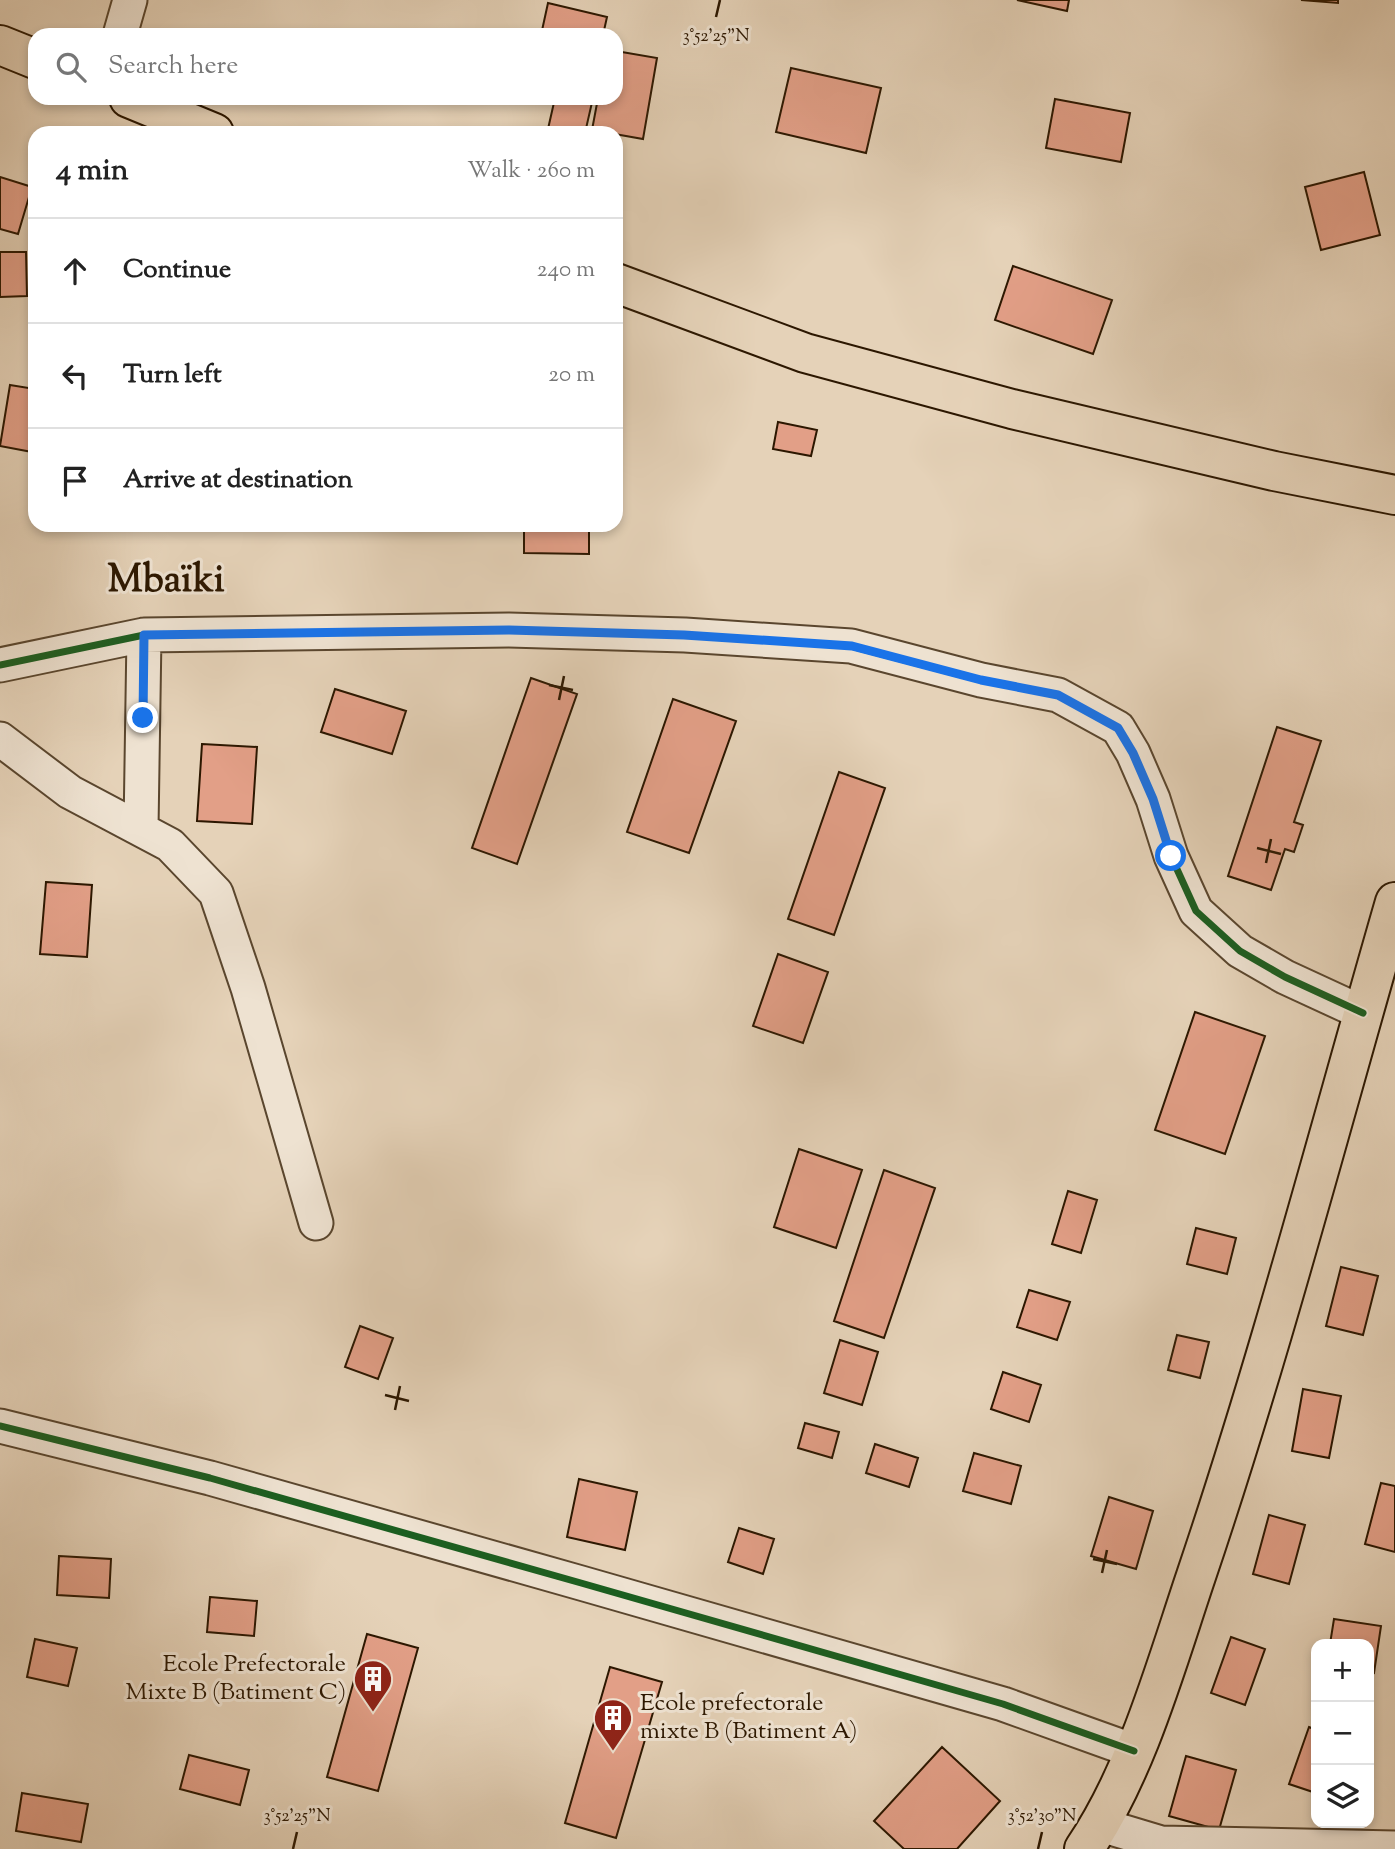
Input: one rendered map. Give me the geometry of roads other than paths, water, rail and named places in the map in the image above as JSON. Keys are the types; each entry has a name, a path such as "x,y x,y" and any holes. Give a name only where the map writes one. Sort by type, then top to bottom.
{"main road":[{"path":"0,45 28,57"},
{"path":"146,105 198,126"},
{"path":"623,287 805,353 1038,415 1274,471 1395,495"},
{"path":"1093,1837 1134,1751 1233,1466 1395,902"}],"street":[{"path":"122,28 130,0"},
{"path":"0,664 144,635 509,630 790,640 852,646 981,680 1058,695 1118,728 1133,753 1153,799 1171,856 1196,911 1240,950 1285,976 1363,1013"},
{"path":"141,829 144,635"},
{"path":"0,738 70,792 170,845 216,893 248,988 316,1223"},
{"path":"0,1426 210,1478 621,1594 1003,1704 1134,1751"},
{"path":"1093,1837 1165,1846 1395,1848"}],"place":[{"name":"Ecole Prefectorale Mixte B (Batiment C)","path":"373,1713"},
{"name":"Ecole prefectorale mixte B (Batiment A)","path":"613,1752"}],"district":[{"name":"Mbaïki","path":"166,582"}]}
